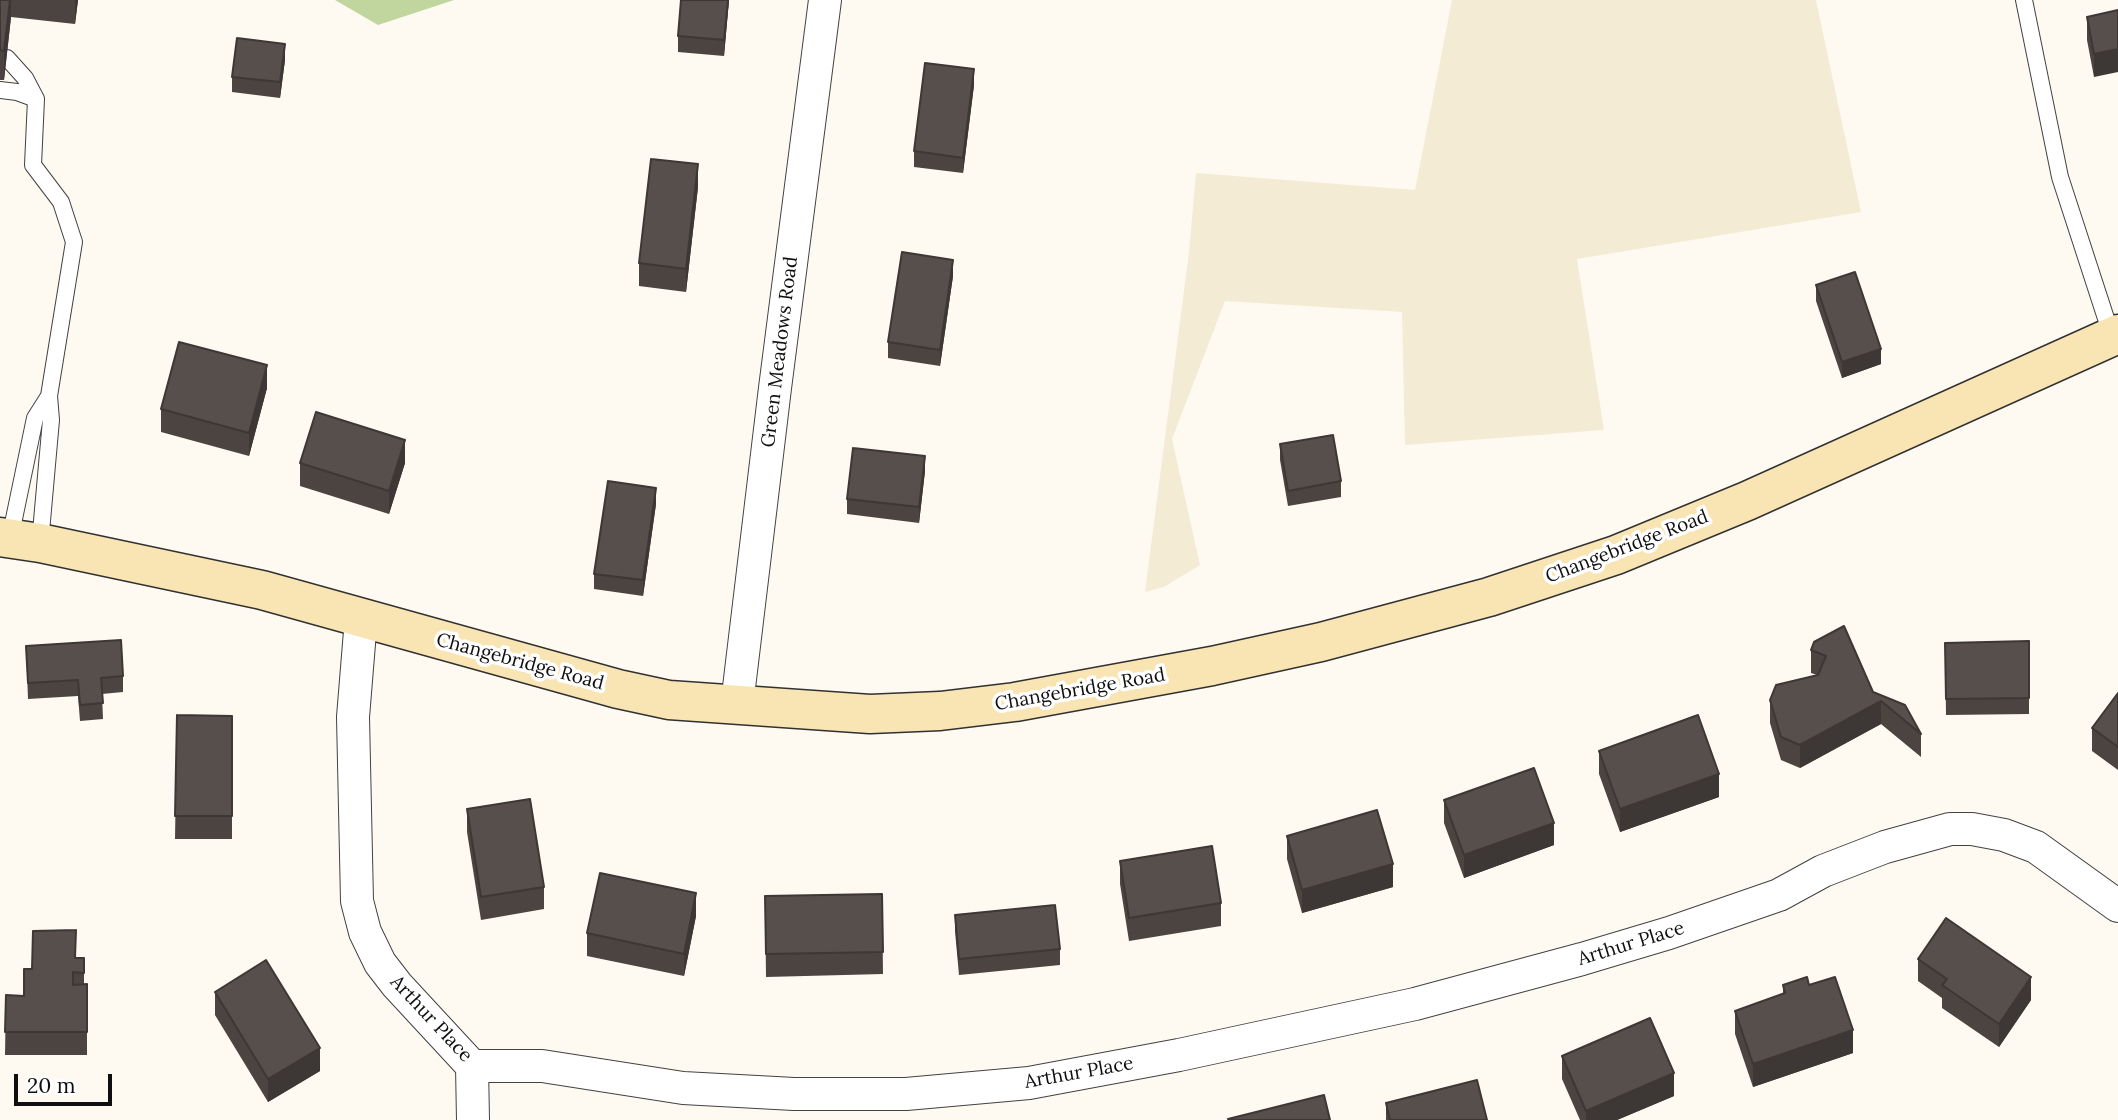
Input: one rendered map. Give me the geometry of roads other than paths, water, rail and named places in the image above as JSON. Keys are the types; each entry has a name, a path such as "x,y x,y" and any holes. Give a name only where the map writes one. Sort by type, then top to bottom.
{"main road":[{"name":"Changebridge Road","path":"17,539 262,590 618,689 669,700 870,714 940,712 1015,702 1267,654 1476,601 1616,555 1747,501 2115,335"}],"street":[{"name":"Green Meadows Road","path":"737,705 825,0"},
{"name":"Arthur Place","path":"362,619 353,717 358,901 365,932 380,963 397,985 472,1066 542,1066 683,1088 794,1094 906,1094 1029,1083 1180,1055 1415,1004 1582,959 1669,933 1779,895 1823,871 1885,847 1950,829 1972,829 2004,835 2036,847 2118,906"},
{"path":"472,1066 472,1120"}],"lane":[{"path":"2024,0 2060,177 2115,335"},
{"path":"7,58 25,78 36,99 33,164 61,202 74,242 48,396 51,420 17,539"},
{"path":"0,90 17,92 36,99"},
{"path":"17,539 35,418 48,396"}]}
